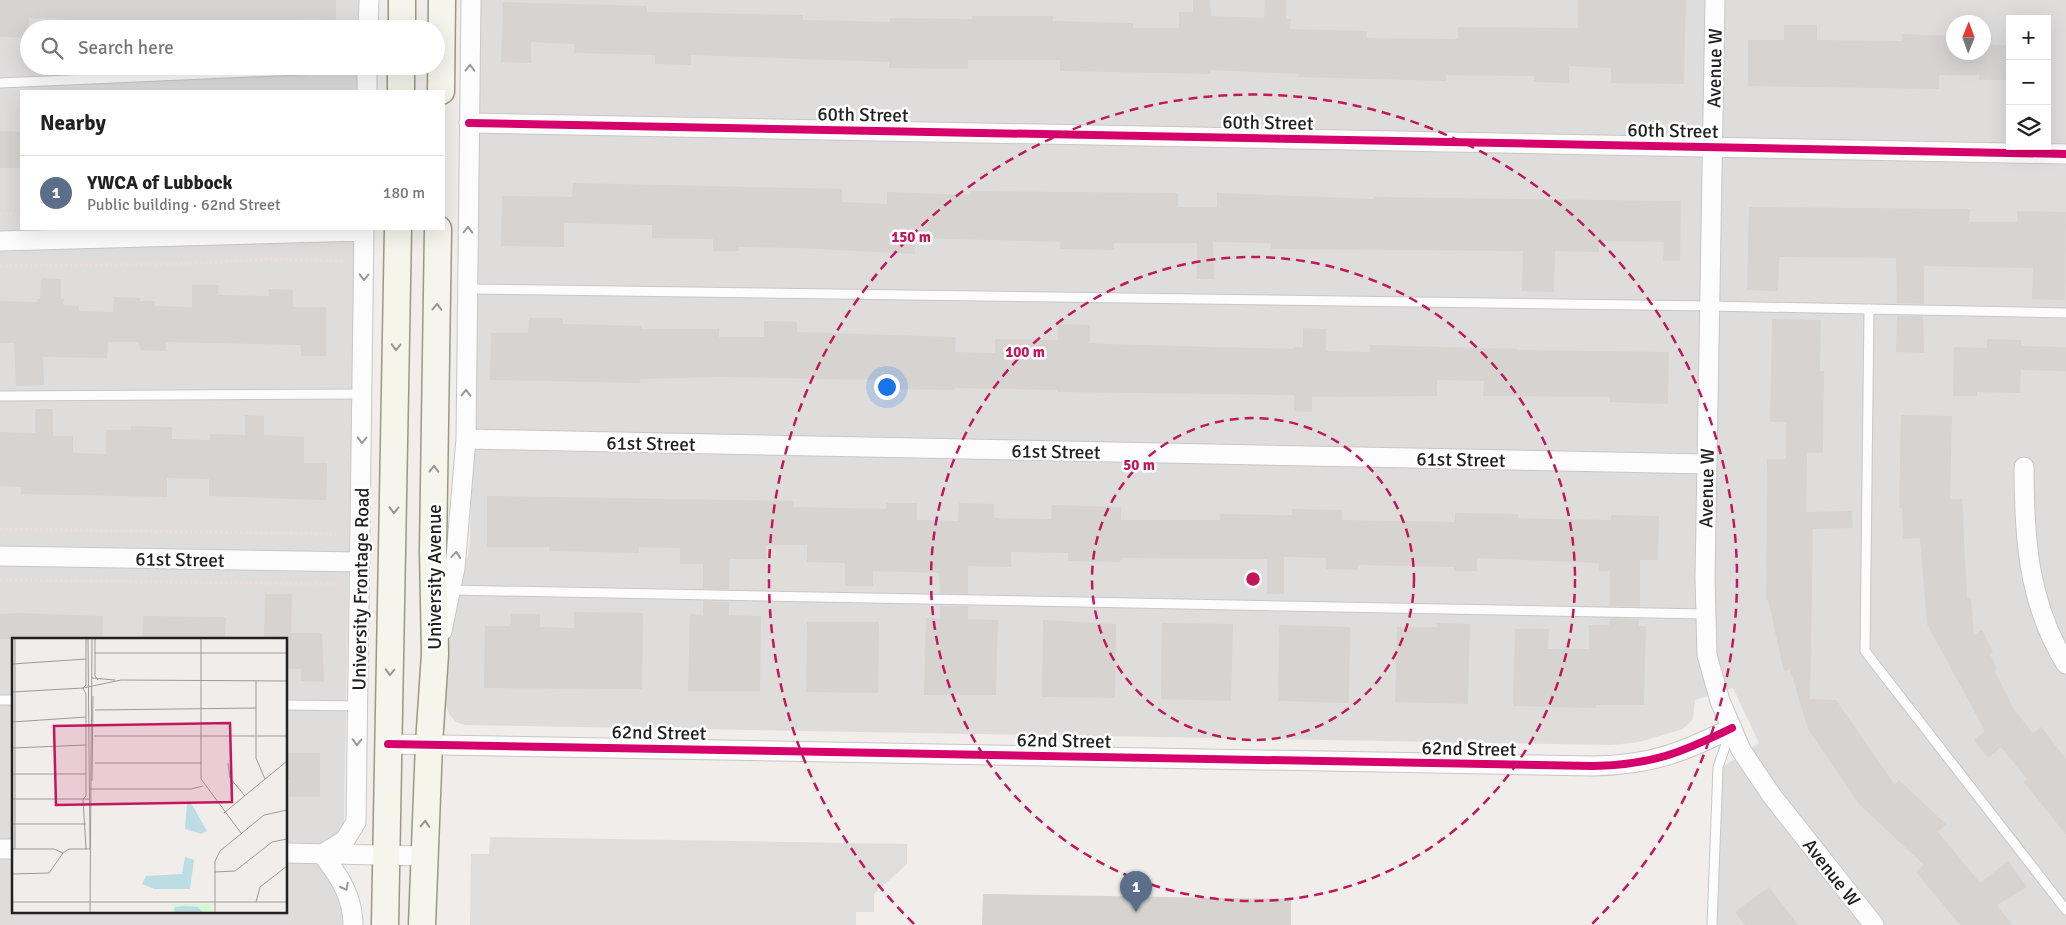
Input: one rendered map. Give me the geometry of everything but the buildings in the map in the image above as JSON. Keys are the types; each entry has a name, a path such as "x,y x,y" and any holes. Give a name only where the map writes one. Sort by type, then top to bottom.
{"main road":[{"path":"402,0 402,20"},
{"path":"442,0 442,20"},
{"path":"401,75 401,90"},
{"path":"441,75 441,90"},
{"path":"382,918 386,856 398,230"},
{"name":"University Avenue","path":"422,925 423,856 435,654 433,550 438,230"}],"street":[{"path":"368,20 369,0"},
{"path":"435,654 455,568 466,439 472,0"},
{"name":"Avenue W","path":"1715,0 1707,464 1706,655 1720,701 1741,750 1772,796 1874,925"},
{"path":"367,75 367,90"},
{"name":"60th Street","path":"469,123 2066,154"},
{"path":"0,241 364,230"},
{"name":"University Frontage Road","path":"322,854 345,840 356,822 364,230"},
{"name":"61st Street","path":"466,439 1707,464"},
{"path":"2024,467 2024,525 2030,573 2044,622 2066,664"},
{"name":"61st Street","path":"0,556 360,562"},
{"name":"62nd Street","path":"388,744 1593,766 1641,763 1697,745 1732,728"},
{"path":"288,853 423,856"},
{"path":"322,854 348,891 353,912 353,925"}],"lane":[{"path":"0,83 184,75"},
{"path":"467,289 1710,306 2066,313"},
{"path":"1869,309 1865,651 2066,910"},
{"path":"0,396 362,394"},
{"path":"451,590 1705,614"},
{"path":"288,705 358,706"},
{"path":"1712,925 1718,767 1732,728"}],"path":[{"path":"0,214 20,214"},
{"path":"0,266 177,264 270,259 354,261"},
{"path":"0,528 337,534"},
{"path":"0,580 337,584"}],"shaded area":[{"path":"0,0 359,0 358,20 20,20 20,75 358,75 358,90 20,90 20,230 355,230 342,925 0,925"},
{"path":"479,0 2066,0 2066,925 1715,925 1718,770 1759,743 1733,688 1695,700 1693,719 1683,729 1639,742 1612,745 465,725 456,722 449,714 446,705 448,600 468,556 470,541"},
{"path":"490,837 907,844 907,864 874,894 874,912 856,912 856,925 470,925 471,854 489,854"}],"cycle path":[{"path":"469,123 2066,154"},
{"path":"388,744 1593,766 1632,763 1665,756 1681,751 1732,728"}],"place":[{"name":"YWCA of Lubbock","path":"1136,912"}]}
